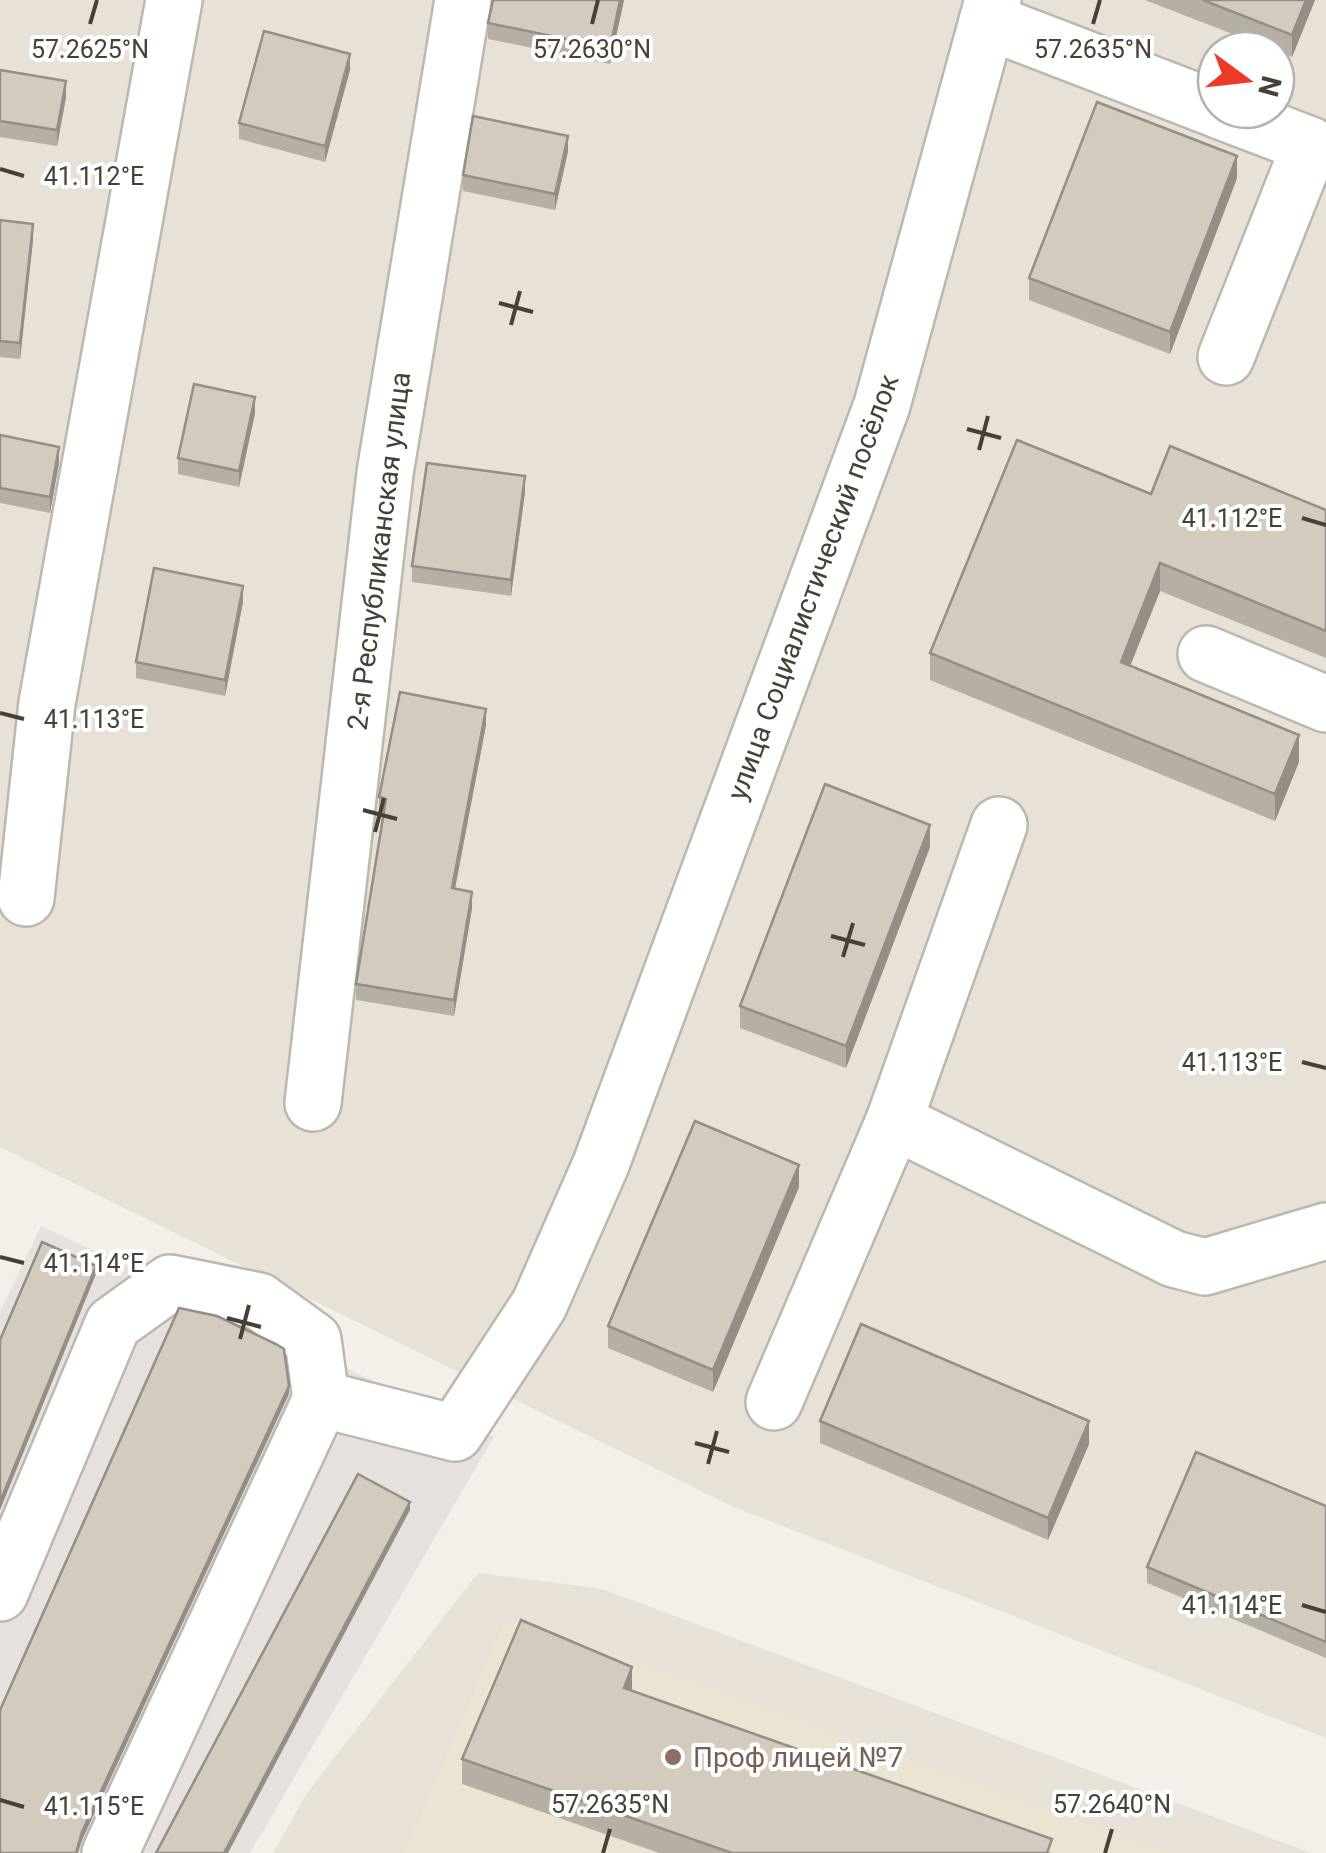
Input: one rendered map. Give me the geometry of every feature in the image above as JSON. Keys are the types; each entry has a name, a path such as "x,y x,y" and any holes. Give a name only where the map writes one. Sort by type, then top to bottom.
{"street":[{"path":"26,898 47,703 174,0"},
{"name":"2-я Республиканская улица","path":"313,1104 385,473 463,0"},
{"path":"990,10 1196,101"},
{"name":"улица Социалистический посёлок","path":"321,1398 455,1433 538,1305 602,1164 882,405 990,10"},
{"path":"1226,356 1318,126"},
{"path":"1206,654 1326,704"},
{"path":"774,1402 894,1121 999,825"},
{"path":"894,1121 1174,1259 1205,1268 1326,1231"},
{"path":"0,1593 113,1324 170,1283 258,1302 314,1340 321,1398 110,1853"}],"shaded area":[{"path":"0,0 1326,0 1326,1738 734,1507 0,1147"},
{"path":"41,1226 494,1437 250,1853 0,1853 0,1312"},
{"path":"478,1573 602,1589 1311,1853 273,1853 307,1793"},
{"name":"Проф лицей №7","path":"506,1618 634,1660 1168,1853 404,1853"}],"building":[{"path":"493,0 620,0 610,48 488,23"},
{"path":"1203,0 1306,0 1294,30 1279,30"},
{"path":"264,31 350,54 325,146 239,123"},
{"path":"0,70 66,81 57,130 0,121"},
{"path":"1097,102 1237,156 1170,332 1029,278"},
{"path":"473,116 568,136 555,194 463,175"},
{"path":"0,220 33,224 20,343 0,341"},
{"path":"194,384 255,397 239,471 178,458"},
{"path":"0,435 59,447 50,497 0,488"},
{"path":"1017,440 1151,494 1170,446 1326,510 1326,631 1160,563 1121,662 1299,735 1275,794 930,653"},
{"path":"427,463 525,476 511,580 412,566"},
{"path":"154,568 243,586 225,680 136,662"},
{"path":"400,692 486,709 452,888 472,892 454,1000 356,984 386,799 379,797"},
{"path":"825,784 930,825 846,1046 740,1006"},
{"path":"695,1121 799,1165 713,1370 608,1326"},
{"path":"42,1242 96,1266 0,1502 0,1340"},
{"path":"179,1308 217,1316 284,1349 289,1386 82,1832 76,1853 0,1853 0,1710"},
{"path":"861,1324 1089,1421 1048,1518 820,1421"},
{"path":"1196,1452 1326,1506 1326,1642 1147,1567"},
{"path":"358,1474 410,1502 224,1853 156,1853"},
{"name":"Проф лицей №7","path":"521,1620 632,1667 624,1688 1052,1839 1047,1853 732,1853 462,1759"}],"place":[{"name":"Проф лицей №7","path":"673,1757"}]}
